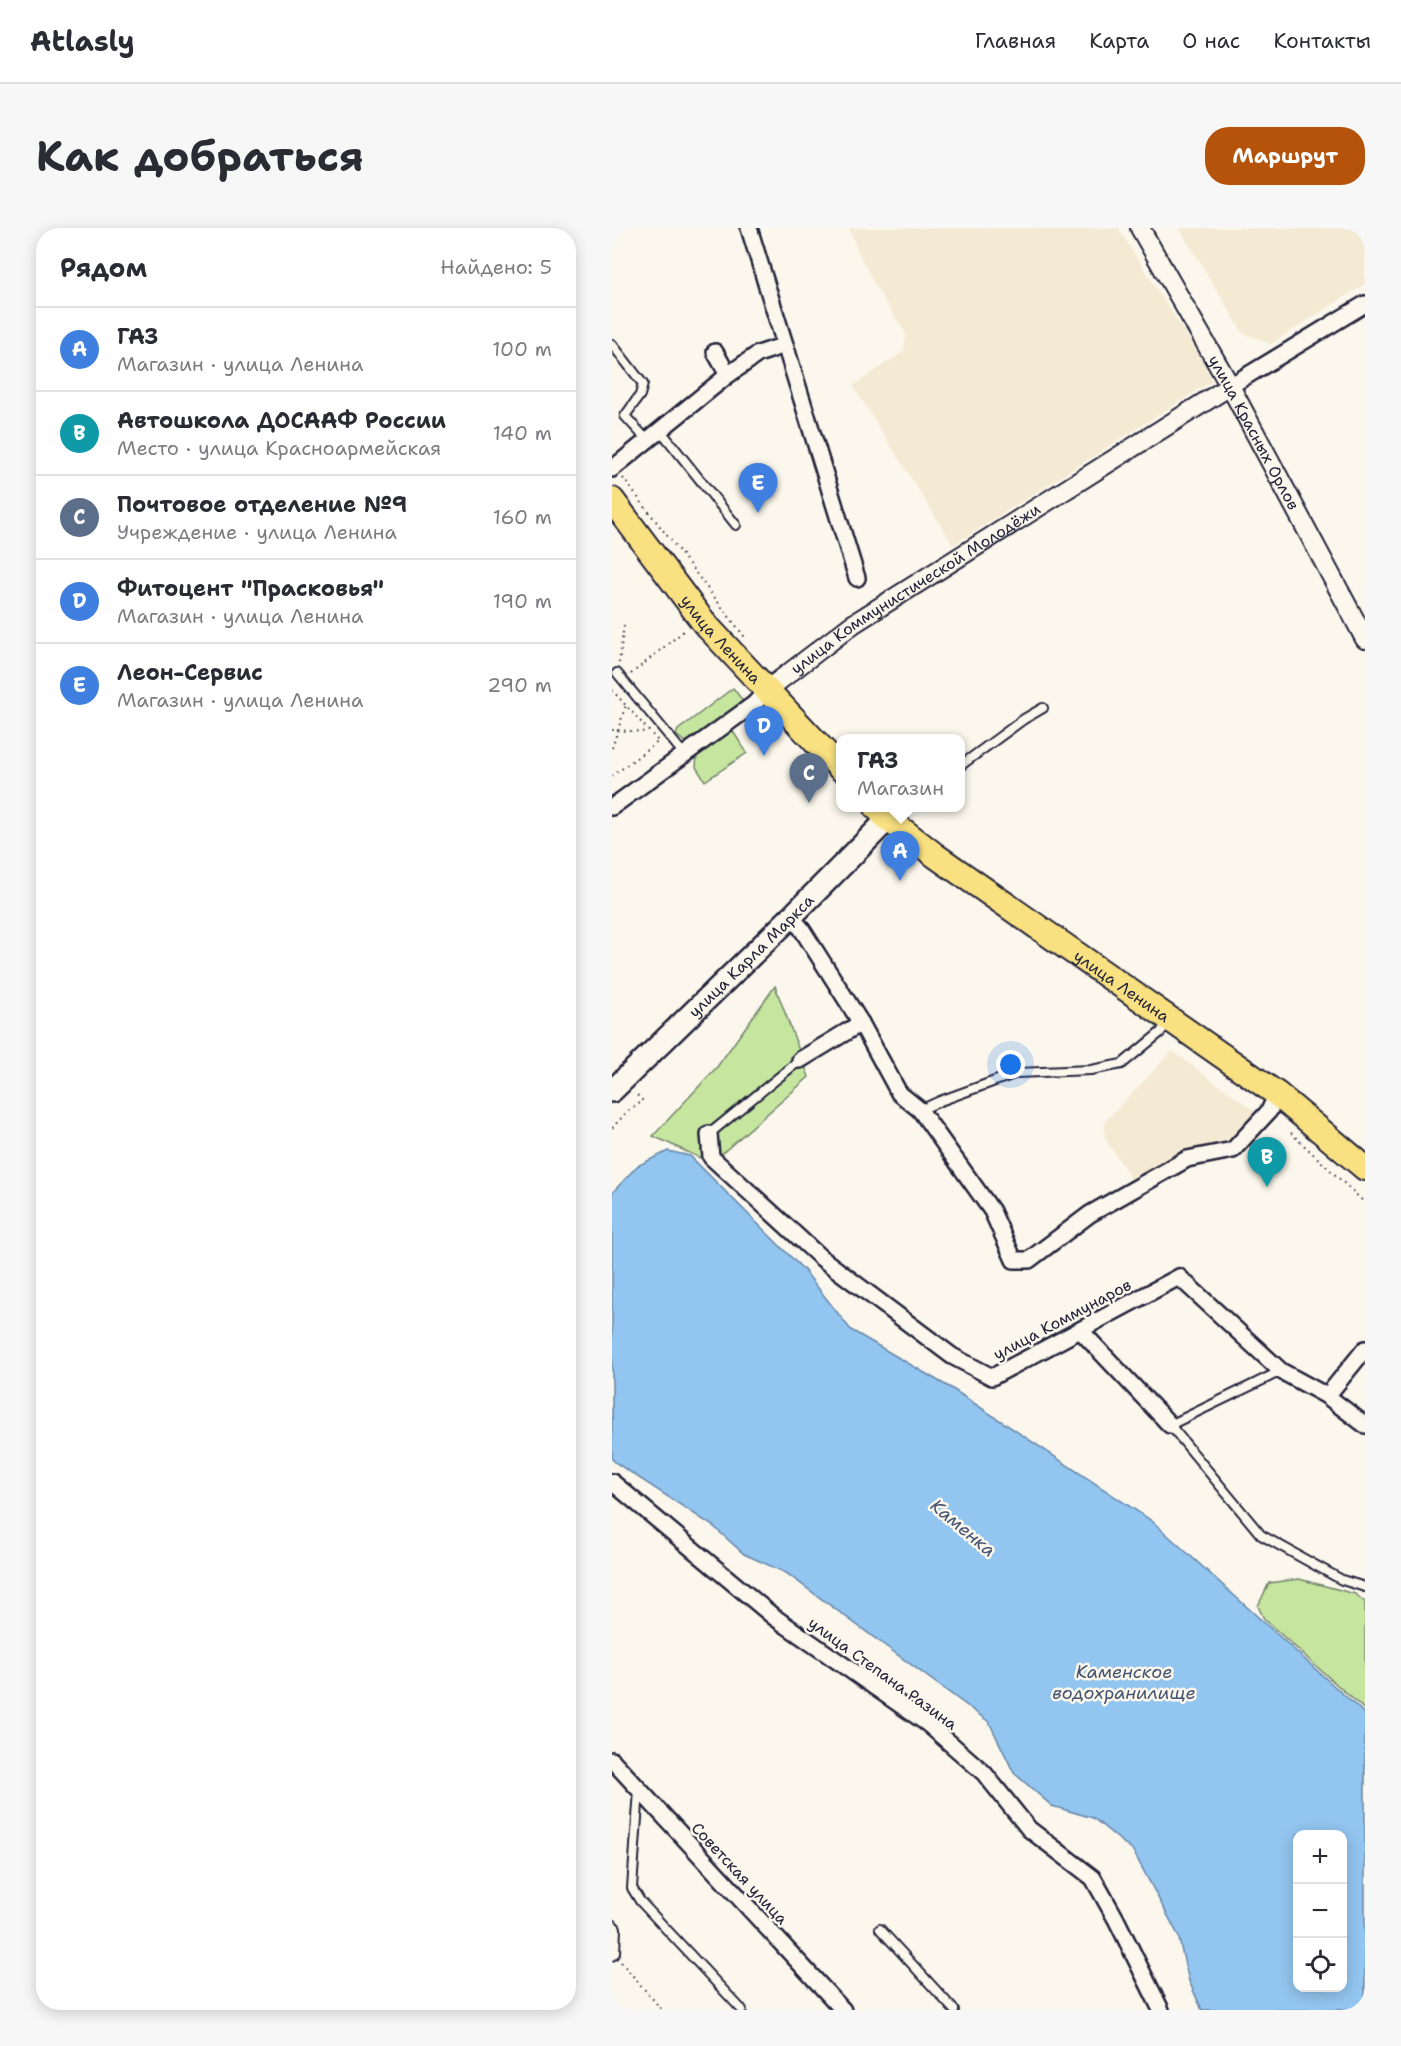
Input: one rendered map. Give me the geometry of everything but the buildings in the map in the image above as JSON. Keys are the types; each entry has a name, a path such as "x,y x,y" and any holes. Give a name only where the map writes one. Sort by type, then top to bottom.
{"main road":[{"name":"улица Ленина","path":"612,501 705,624 836,764"},
{"name":"улица Ленина","path":"886,813 936,856 1169,1017 1273,1102 1365,1168"},
{"name":"улица Карла Маркса","path":"622,1091 791,917 886,813"}],"street":[{"path":"749,228 858,578"},
{"name":"улица Красных Орлов","path":"1140,228 1230,387 1365,639"},
{"path":"1230,387 1365,304"},
{"path":"613,468 728,375 758,354 784,345"},
{"path":"715,352 728,375"},
{"name":"улица Коммунистической Молодёжи","path":"612,807 683,753 754,704 767,690 854,624 1230,387"},
{"path":"791,917 801,928 861,1023 899,1093 920,1110 992,1211 1014,1260 1029,1260 1090,1214 1186,1159 1233,1150 1273,1102"},
{"path":"800,1060 861,1023"},
{"name":"улица Коммунаров","path":"709,1134 711,1157 820,1257 952,1356 992,1377 1179,1276 1281,1371 1327,1396 1365,1425"},
{"path":"1080,1330 1170,1425"},
{"path":"1327,1396 1365,1349"},
{"name":"улица Степана Разина","path":"612,1482 774,1617 928,1724 984,1773 1029,1828 1093,1878 1161,2010"},
{"name":"Советская улица","path":"612,1760 843,2010"}],"lane":[{"path":"612,344 643,384 640,395 625,416 647,440"},
{"path":"662,430 736,525"},
{"path":"617,673 683,753"},
{"path":"965,762 1024,719 1043,708"},
{"path":"920,1110 1017,1073 1092,1070 1122,1064 1161,1032 1169,1017"},
{"path":"709,1134 800,1060"},
{"path":"1281,1371 1170,1425 1261,1535 1342,1580 1365,1587"},
{"path":"639,1791 632,1888 640,1901 742,2010"},
{"path":"612,1924 616,1928 613,1954"},
{"path":"880,1929 954,2010"}],"path":[{"path":"613,468 750,643"},
{"path":"617,673 624,625"},
{"path":"623,680 690,627"},
{"path":"612,748 630,687"},
{"path":"612,690 658,741 612,776"},
{"path":"612,730 666,731"},
{"path":"882,846 902,852"},
{"path":"612,1128 628,1111 643,1101 622,1091"},
{"path":"1273,1102 1365,1203"},
{"path":"613,1954 662,2010"}],"shaded area":[{"path":"849,228 1118,228 1204,363 1212,381 953,545 853,386 904,351 906,334 877,289 858,252"},
{"path":"1179,228 1365,228 1365,284 1271,344 1243,333"},
{"path":"1172,1051 1256,1112 1227,1146 1177,1155 1133,1182 1105,1138 1105,1122"}],"green space":[{"path":"733,688 743,701 737,707 691,740 685,742 676,735 678,730"},
{"path":"732,730 747,753 705,781 696,767 697,755"},
{"path":"775,986 809,1077 711,1163 653,1136 717,1067"},
{"path":"1299,1579 1355,1594 1365,1602 1365,1710 1264,1619 1258,1606 1269,1583"}],"water":[{"name":"Каменское водохранилище","path":"668,1151 690,1156 804,1270 851,1330 954,1390 1152,1521 1365,1714 1365,2010 1202,2010 1189,1981 1178,1935 1133,1851 1093,1818 1052,1806 1014,1773 989,1722 786,1573 744,1554 713,1526 612,1459 612,1193 637,1166"}],"place":[{"name":"Леон-Сервис","path":"758,513"},
{"name":"Фитоцент \"Прасковья\"","path":"764,756"},
{"name":"Почтовое отделение №9","path":"809,803"},
{"name":"ГАЗ","path":"900,881"},
{"name":"Автошкола ДОСААФ России","path":"1267,1187"}],"water label":[{"name":"Каменка","path":"963,1528"}]}
